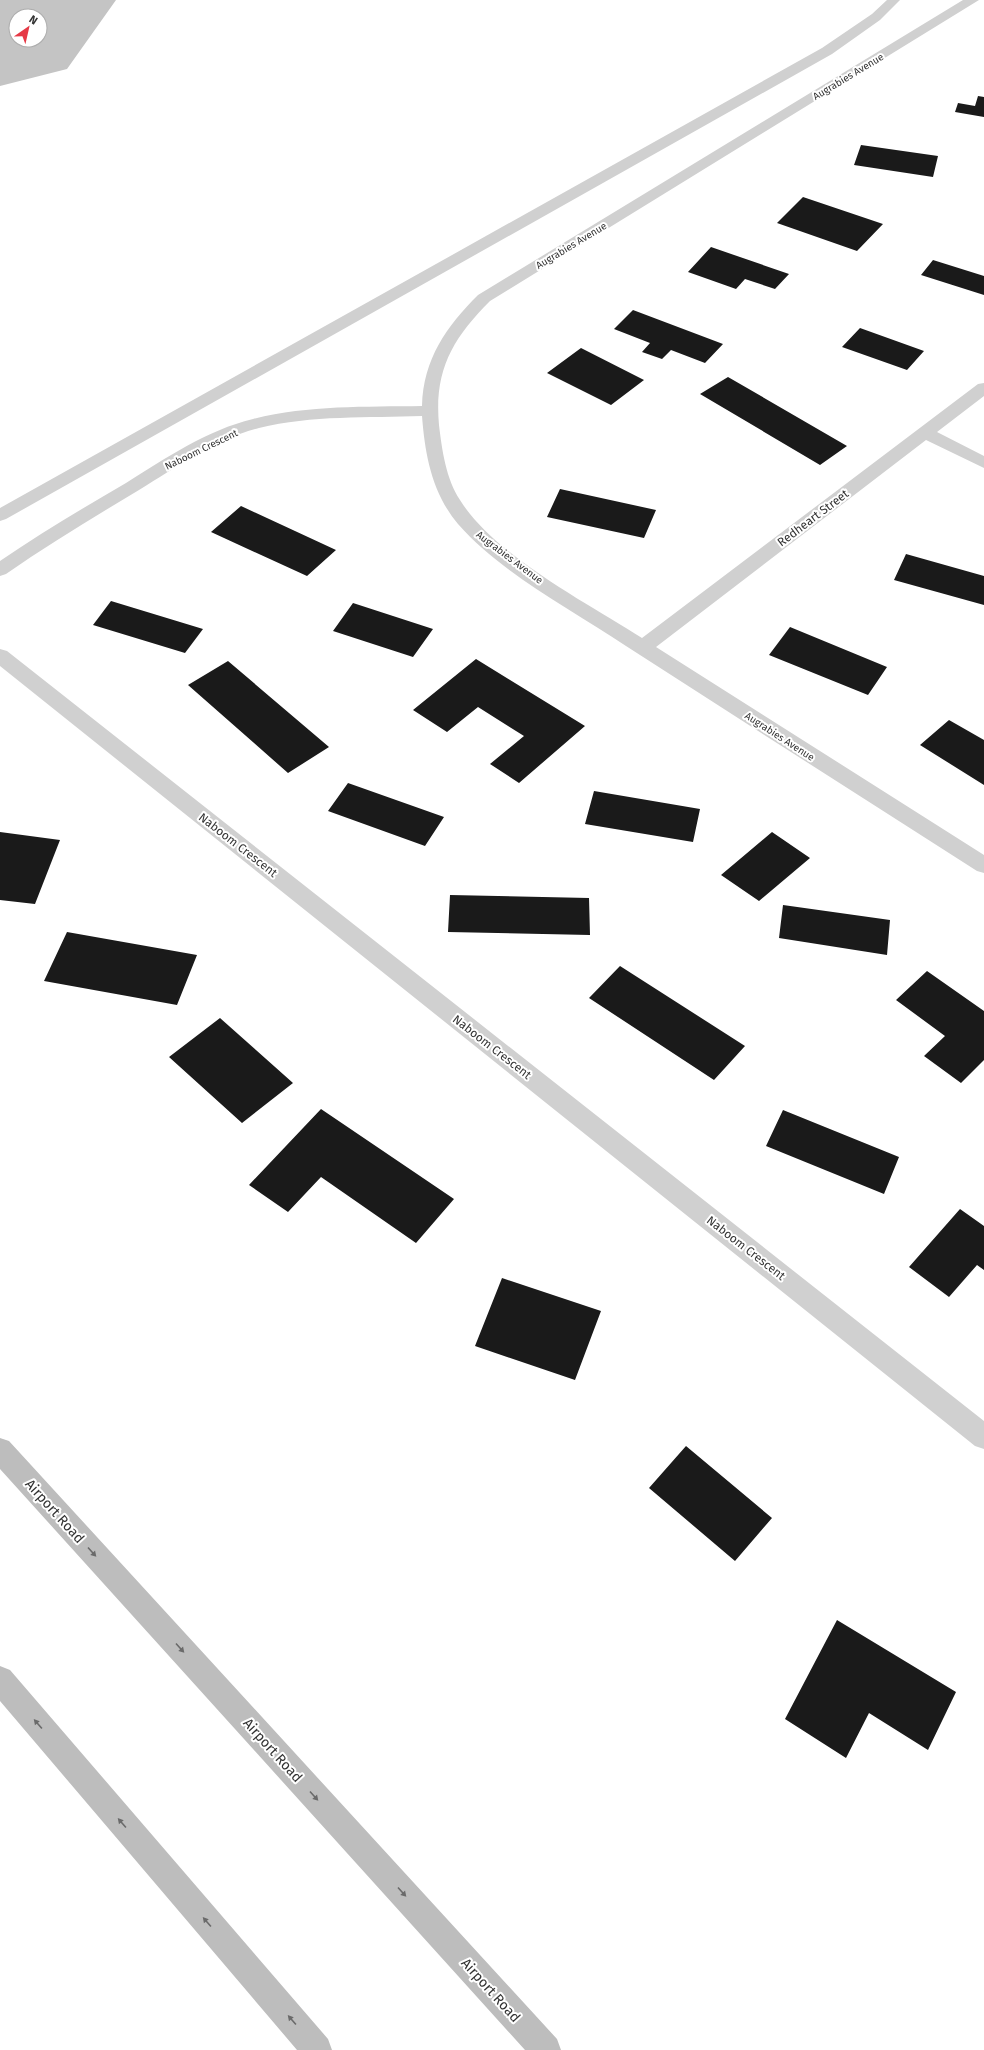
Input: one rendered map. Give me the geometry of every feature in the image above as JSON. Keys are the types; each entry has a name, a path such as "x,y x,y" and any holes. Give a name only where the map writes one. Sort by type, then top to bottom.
{"main road":[{"name":"Airport Road","path":"0,1450 546,2050"},
{"path":"0,1680 317,2050"}],"street":[{"name":"Augrabies Avenue","path":"972,0 484,298 463,318 450,335 439,356 432,382 429,411 434,448 440,474 451,501 473,529 509,559 642,648 984,865"},
{"name":"Redheart Street","path":"642,648 984,388"},
{"name":"Naboom Crescent","path":"0,570 36,544 164,467 222,436 241,429 280,419 429,411"},
{"path":"926,433 984,463"},
{"name":"Naboom Crescent","path":"0,656 984,1437"}],"lane":[{"path":"0,515 827,51 876,17 894,0"}],"building":[{"path":"978,96 984,97 984,117 955,112 958,103 975,106"},
{"path":"861,145 938,156 933,177 854,165"},
{"path":"803,197 883,224 857,251 777,223"},
{"path":"711,247 789,274 775,289 745,279 736,289 688,272"},
{"path":"933,260 984,276 984,295 921,275"},
{"path":"633,310 723,344 705,363 671,350 662,359 642,352 650,343 614,329"},
{"path":"860,328 924,351 907,370 842,347"},
{"path":"581,348 644,380 611,405 547,373"},
{"path":"728,377 847,446 820,465 700,394"},
{"path":"560,489 656,510 644,538 547,517"},
{"path":"241,506 336,550 307,576 211,532"},
{"path":"906,554 984,576 984,605 894,580"},
{"path":"111,601 203,629 185,653 93,625"},
{"path":"353,603 433,629 413,657 333,631"},
{"path":"790,627 887,667 868,695 769,655"},
{"path":"476,659 585,726 519,783 490,764 524,736 478,707 447,732 413,710"},
{"path":"228,661 329,747 288,773 188,685"},
{"path":"949,720 984,740 984,785 920,745"},
{"path":"348,783 444,817 425,846 328,811"},
{"path":"594,791 700,809 693,842 585,824"},
{"path":"0,832 60,840 35,904 0,900"},
{"path":"772,832 810,858 759,901 721,875"},
{"path":"450,895 589,898 590,935 448,932"},
{"path":"783,905 890,920 887,955 779,938"},
{"path":"67,932 197,955 177,1005 44,981"},
{"path":"620,966 745,1046 714,1080 589,998"},
{"path":"927,971 984,1011 984,1060 961,1083 924,1056 945,1036 896,1000"},
{"path":"220,1018 293,1083 242,1123 169,1057"},
{"path":"321,1109 454,1199 416,1243 321,1177 288,1212 249,1185"},
{"path":"783,1110 899,1157 884,1194 766,1146"},
{"path":"960,1209 984,1226 984,1270 977,1265 949,1297 909,1267"},
{"path":"502,1278 601,1311 575,1380 475,1346"},
{"path":"686,1446 772,1518 735,1561 649,1488"},
{"path":"837,1620 956,1692 928,1750 869,1713 846,1758 785,1719"}],"runway":[{"path":"0,29 23,0"}]}
